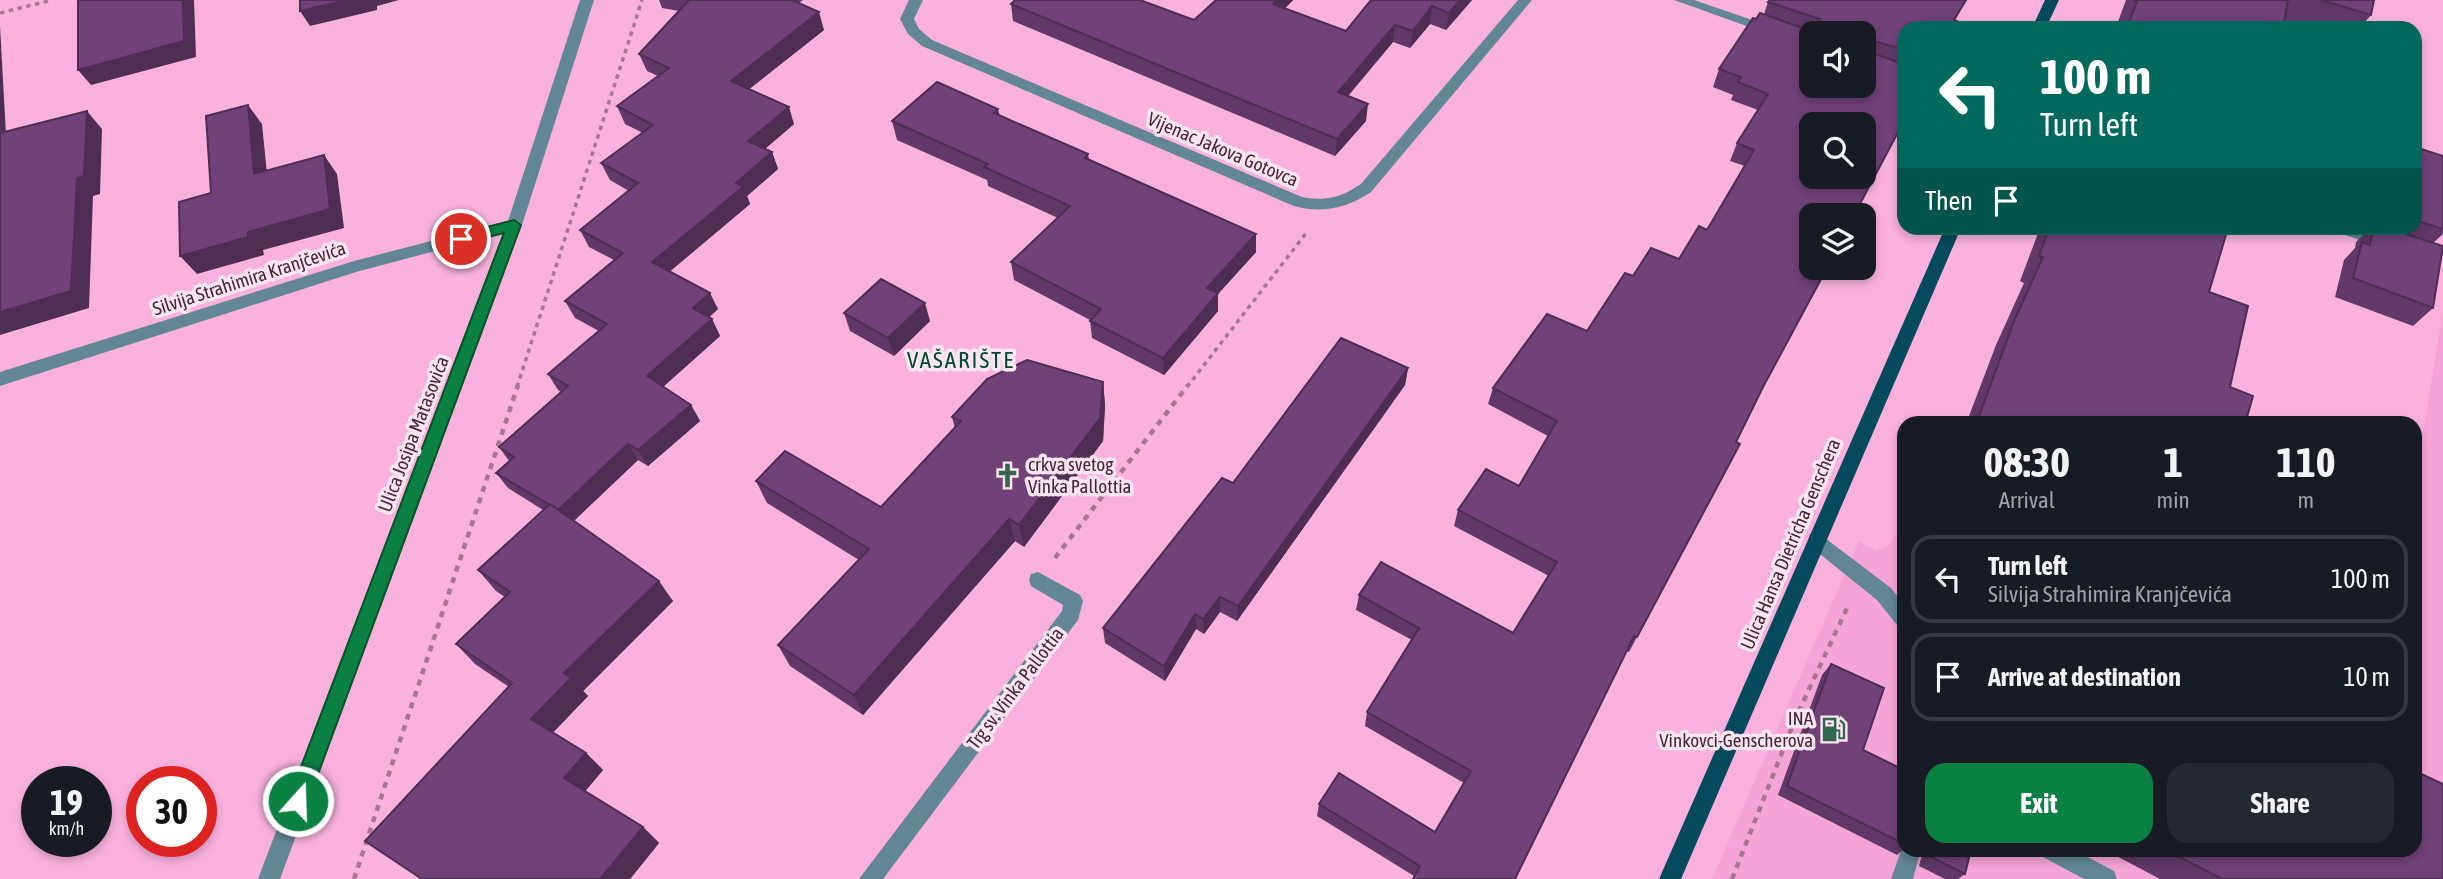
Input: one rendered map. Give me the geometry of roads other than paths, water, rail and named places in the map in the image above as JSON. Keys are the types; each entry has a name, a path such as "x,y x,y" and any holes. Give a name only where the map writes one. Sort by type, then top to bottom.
{"main road":[{"path":"2042,21 2052,0"},
{"name":"Ulica Hansa Dietricha Genschera","path":"1670,879 1950,235"}],"street":[{"name":"Ulica Josipa Matasovića","path":"269,879 514,225 587,0"},
{"name":"Vijenac Jakova Gotovca","path":"916,0 907,19 913,32 927,43 1299,202 1327,207 1348,202 1366,188 1525,0"},
{"path":"1681,0 1799,41"},
{"name":"Silvija Strahimira Kranjčevića","path":"0,379 354,267 514,225"},
{"path":"2362,235 2405,249"},
{"path":"1817,540 1884,594 1897,610"},
{"name":"Trg sv. Vinka Pallottia","path":"870,879 1071,614 1073,601 1038,580"},
{"path":"1902,879 1908,857"},
{"path":"2064,857 2106,879"}],"place":[{"name":"crkva svetog Vinka Pallottia","path":"1008,475"},
{"name":"INA Vinkovci-Genscherova","path":"1833,729"}],"district":[{"name":"VAŠARIŠTE","path":"961,360"}]}
